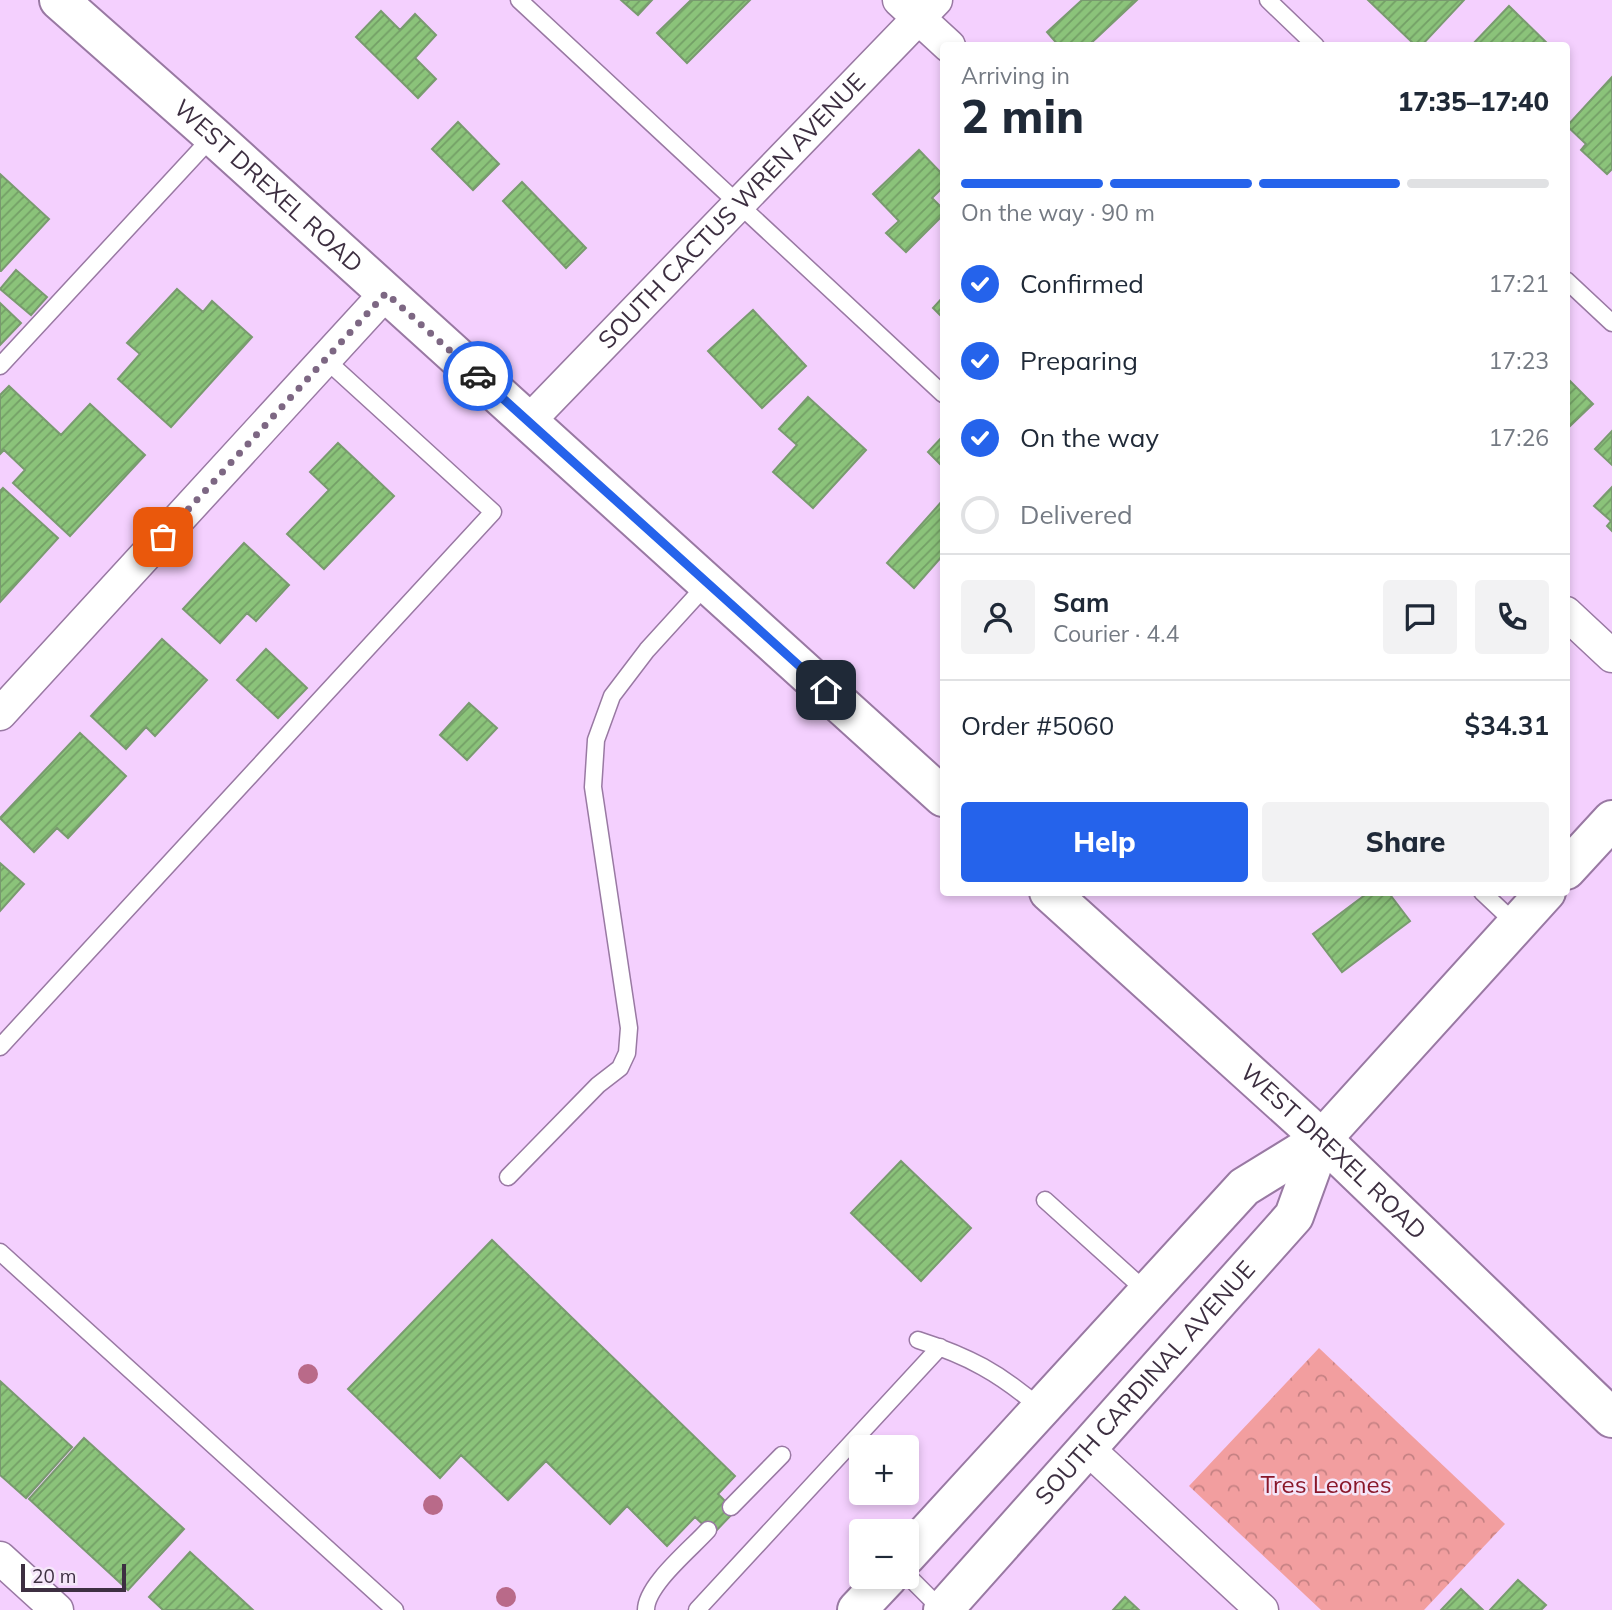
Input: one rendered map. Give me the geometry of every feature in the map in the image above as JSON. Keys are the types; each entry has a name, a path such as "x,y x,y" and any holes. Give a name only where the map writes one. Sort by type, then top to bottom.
{"street":[{"name":"WEST DREXEL ROAD","path":"59,0 213,136 940,794"},
{"name":"SOUTH CACTUS WREN AVENUE","path":"529,421 740,205 918,6"},
{"path":"918,6 945,42"},
{"path":"0,714 386,293"},
{"path":"1570,617 1612,656"},
{"path":"1570,866 1612,820"},
{"name":"WEST DREXEL ROAD","path":"1053,896 1322,1139 1612,1418"},
{"name":"SOUTH CARDINAL AVENUE","path":"919,1542 1244,1187 1322,1139 1542,896"},
{"name":"SOUTH CARDINAL AVENUE","path":"942,1610 1294,1216 1322,1139"},
{"path":"1086,1447 1262,1610"},
{"path":"0,1559 57,1610"},
{"path":"857,1610 877,1589"}],"lane":[{"path":"519,0 940,391"},
{"path":"1268,0 1312,42"},
{"path":"0,366 213,136"},
{"path":"1570,284 1612,323"},
{"path":"0,1047 493,512 325,359"},
{"path":"508,1177 598,1085 620,1068 627,1053 629,1028 593,787 596,740 612,696 647,650 708,583"},
{"path":"1486,896 1517,925"},
{"path":"1045,1200 1149,1293"},
{"path":"0,1252 395,1610"},
{"path":"918,1340 979,1363 1040,1408"},
{"path":"696,1610 940,1347"},
{"path":"731,1507 782,1455"},
{"path":"646,1610 652,1589 708,1530"},
{"path":"919,1587 942,1610"}],"green space":[{"name":"Tres Leones","path":"1319,1348 1505,1524 1424,1610 1321,1610 1189,1486"}],"building":[{"path":"621,0 652,0 638,15"},
{"path":"691,0 750,0 687,63 657,33"},
{"path":"1082,0 1137,0 1092,42 1056,42 1047,32"},
{"path":"1368,0 1464,0 1425,42 1412,42"},
{"path":"1509,6 1546,42 1475,42"},
{"path":"381,11 400,30 415,14 436,35 415,58 436,79 418,98 356,37"},
{"path":"1612,77 1612,169 1607,174 1581,150 1586,144 1570,129 1570,123"},
{"path":"458,122 499,164 473,190 432,149"},
{"path":"919,150 940,172 940,190 932,198 940,206 940,218 906,252 886,233 899,221 873,194"},
{"path":"0,174 49,219 1,271 0,271"},
{"path":"522,182 586,248 566,268 503,201"},
{"path":"16,270 47,297 31,315 0,289"},
{"path":"177,289 203,312 212,301 252,337 171,427 118,379 140,354 127,343"},
{"path":"940,300 940,315 933,308"},
{"path":"0,303 21,323 0,345"},
{"path":"753,310 806,366 762,408 708,351"},
{"path":"1570,381 1593,404 1570,426"},
{"path":"9,386 61,435 90,404 145,455 70,536 13,483 25,470 4,450 0,454 0,395"},
{"path":"808,397 866,450 813,508 773,472 797,445 779,429"},
{"path":"1612,431 1612,465 1595,449"},
{"path":"940,439 940,464 928,452"},
{"path":"338,443 394,496 324,569 287,534 329,490 310,472"},
{"path":"1612,487 1612,531 1607,526 1611,521 1594,506"},
{"path":"3,488 58,538 0,602 0,491"},
{"path":"940,503 940,558 914,588 887,563"},
{"path":"244,543 289,585 256,621 247,613 220,643 183,609"},
{"path":"162,639 207,680 155,736 146,727 126,749 91,716"},
{"path":"266,649 307,688 278,718 237,680"},
{"path":"469,703 497,728 467,760 440,735"},
{"path":"80,733 126,776 68,838 57,828 34,852 0,818"},
{"path":"0,863 24,884 0,911"},
{"path":"1364,896 1391,896 1410,921 1342,972 1313,934"},
{"path":"901,1161 971,1228 921,1281 851,1213"},
{"path":"492,1240 735,1476 718,1494 735,1511 713,1534 695,1517 667,1546 627,1506 610,1524 546,1461 508,1500 461,1455 440,1478 348,1389"},
{"path":"0,1381 72,1447 26,1498 0,1475"},
{"path":"84,1438 184,1529 128,1590 29,1499"},
{"path":"190,1552 253,1610 163,1610 149,1597"},
{"path":"1518,1580 1546,1605 1541,1610 1490,1610"},
{"path":"1461,1589 1483,1610 1441,1610"},
{"path":"1125,1597 1139,1610 1113,1610"}],"way so far":[{"path":"163,537 386,293 478,376"}],"route":[{"path":"478,376 826,690"}]}
